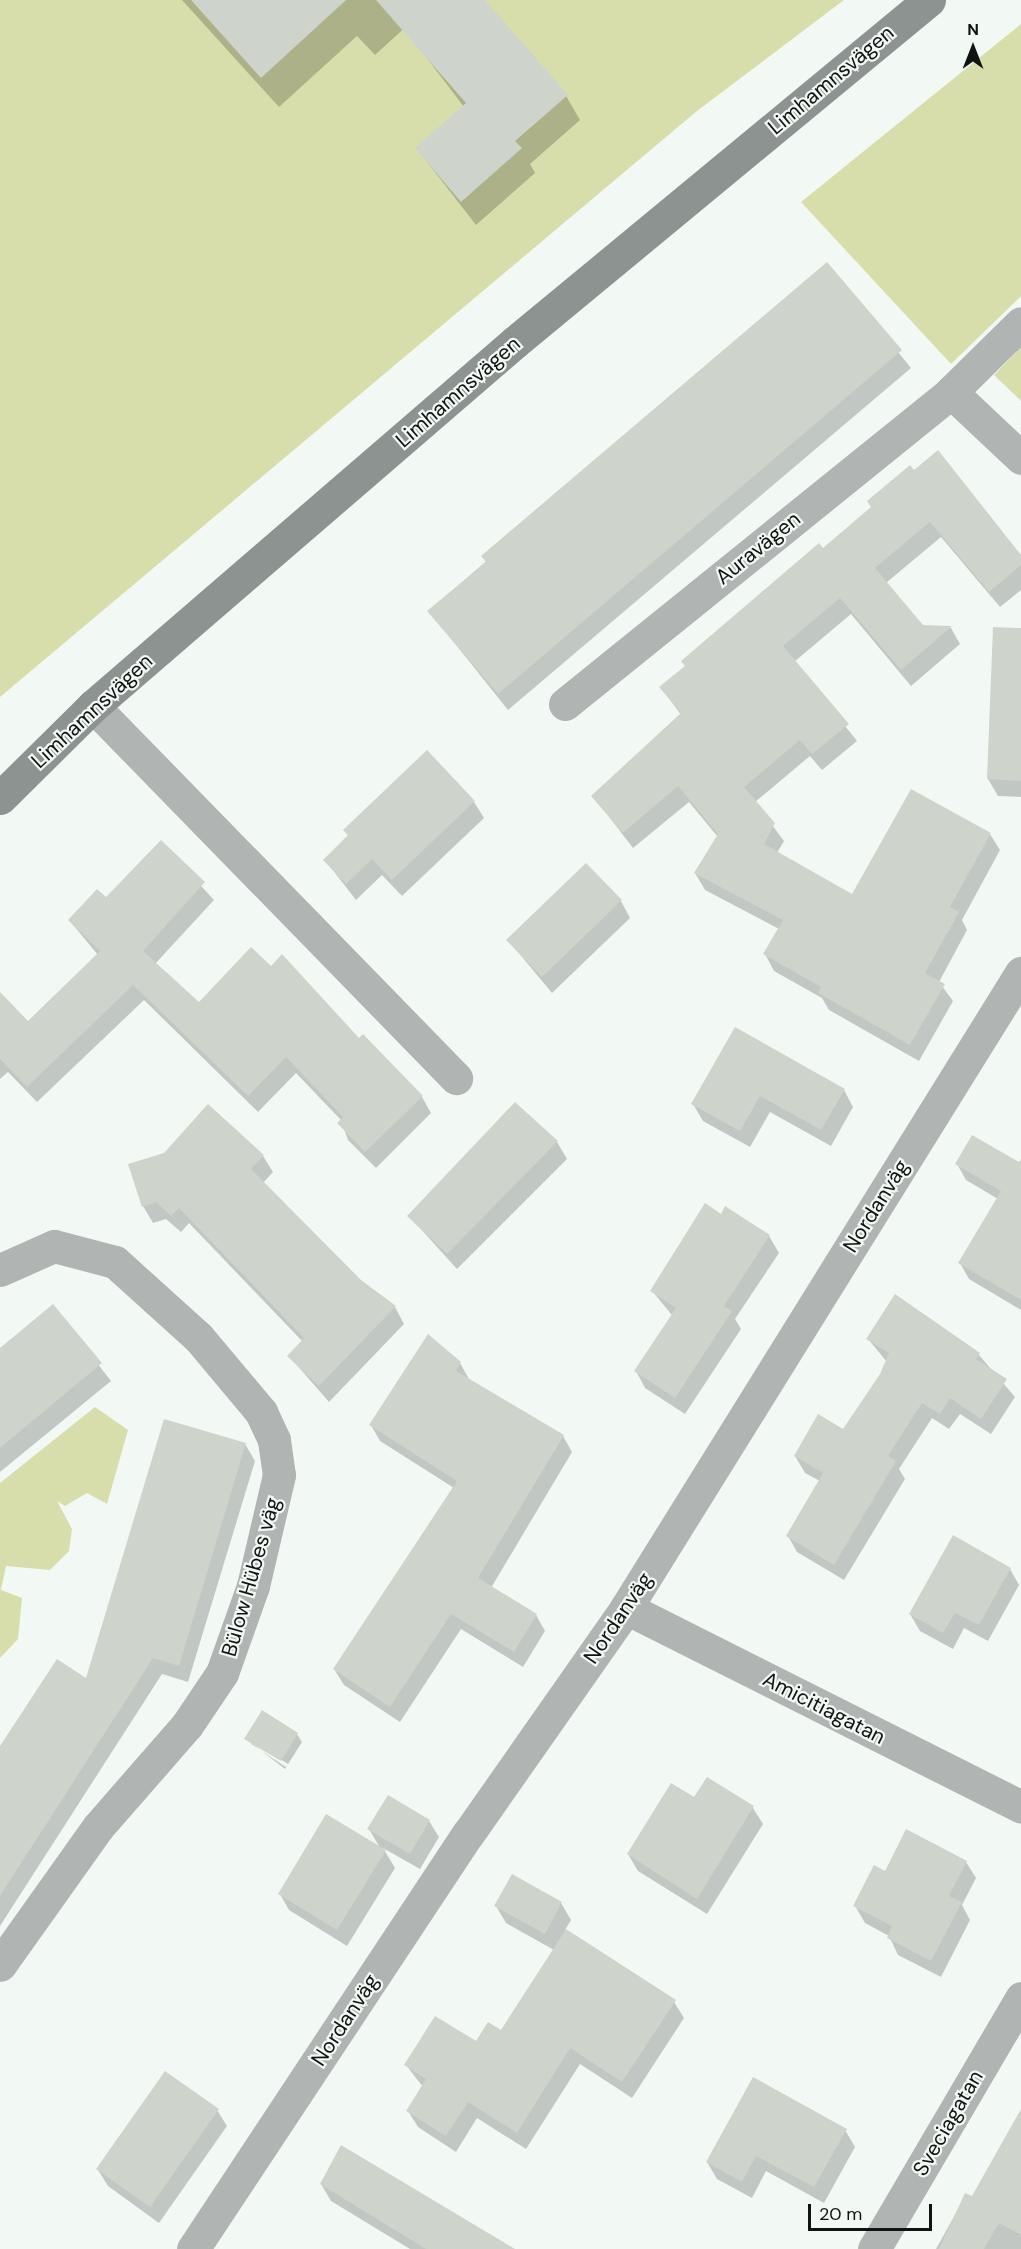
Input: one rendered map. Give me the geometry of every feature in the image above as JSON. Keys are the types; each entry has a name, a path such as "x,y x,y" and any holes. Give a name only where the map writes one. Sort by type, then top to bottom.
{"main road":[{"name":"Limhamnsvägen","path":"0,798 93,706 516,342 929,0"}],"street":[{"path":"1021,323 951,392 1021,458"},
{"name":"Auravägen","path":"565,704 951,392"},
{"path":"93,706 456,1078"},
{"name":"Nordanväg","path":"193,2249 468,1833 627,1608 1021,973"},
{"name":"Bülow Hübes väg","path":"0,1270 54,1246 115,1262 199,1338 261,1412 274,1440 279,1475 253,1586 222,1674 187,1725 98,1827 0,1965"},
{"name":"Amicitiagatan","path":"627,1608 1021,1807"},
{"name":"Sveciagatan","path":"874,2249 1021,1998"}],"green space":[{"path":"0,0 844,0 697,111 0,697"},
{"path":"1021,24 1021,296 951,364 801,202"},
{"path":"1021,347 1021,401 994,375"},
{"path":"95,1407 128,1430 107,1504 87,1493 65,1506 57,1501 72,1529 69,1551 50,1570 6,1566 1,1590 22,1598 18,1639 0,1658 0,1483"}],"building":[{"path":"191,0 346,0 261,78"},
{"path":"376,0 485,0 568,95 515,141 522,148 461,202 415,148 466,103"},
{"path":"827,262 902,350 498,694 427,611 486,562 481,556"},
{"path":"938,450 1021,555 1021,565 989,592 930,522 875,568 923,625 952,626 901,670 840,598 783,646 849,724 812,754 800,740 744,787 775,823 764,844 852,894 911,789 991,833 950,907 959,912 925,973 945,984 910,1045 818,993 821,987 763,954 783,920 694,873 718,834 678,786 623,833 591,796 681,713 659,687 685,666 681,661 819,543 823,548 871,507 867,501 910,465 914,470"},
{"path":"993,627 1021,628 1021,781 987,779"},
{"path":"427,750 475,801 392,880 372,859 346,884 323,860 348,835 343,830"},
{"path":"161,840 205,882 143,951 199,1002 251,947 271,966 282,954 359,1038 363,1034 423,1096 365,1152 337,1123 343,1117 286,1057 248,1096 133,985 27,1087 0,1059 0,992 28,1021 100,951 68,920 97,889 106,897"},
{"path":"586,863 622,900 542,977 506,940"},
{"path":"735,1027 845,1089 821,1130 760,1096 740,1131 691,1104"},
{"path":"515,1102 558,1141 447,1254 407,1216"},
{"path":"208,1104 264,1155 251,1169 361,1280 396,1306 319,1386 287,1356 304,1338 179,1208 171,1216 156,1202 142,1207 128,1164 164,1153"},
{"path":"972,1135 1019,1162 1021,1159 1021,1300 958,1263 1001,1191 955,1164"},
{"path":"705,1203 721,1214 725,1206 770,1235 724,1306 732,1311 675,1398 634,1371 676,1308 650,1291"},
{"path":"895,1294 980,1353 976,1359 1007,1379 981,1419 950,1398 940,1414 922,1403 888,1456 896,1461 834,1565 786,1536 823,1473 794,1456 818,1414 843,1429 880,1374 889,1353 866,1339"},
{"path":"53,1304 102,1363 0,1448 0,1348"},
{"path":"428,1334 461,1362 456,1371 564,1435 478,1578 537,1614 514,1652 451,1614 390,1707 333,1669 457,1481 369,1425"},
{"path":"164,1419 246,1443 179,1666 153,1658 0,1896 0,1746 57,1659 86,1678"},
{"path":"953,1535 1011,1568 979,1625 955,1613 943,1633 909,1614"},
{"path":"262,1710 298,1733 281,1761 244,1739"},
{"path":"707,1777 754,1806 697,1899 627,1854 671,1783 694,1797"},
{"path":"388,1795 430,1820 410,1854 367,1829"},
{"path":"326,1814 386,1850 337,1930 278,1894"},
{"path":"906,1829 967,1861 949,1896 962,1902 931,1961 887,1938 892,1926 853,1906 874,1865 885,1871"},
{"path":"512,1874 562,1902 545,1934 494,1906"},
{"path":"566,1929 676,2000 622,2082 570,2048 517,2133 468,2102 446,2136 406,2111 426,2079 404,2065 435,2016 476,2041 488,2022 501,2030"},
{"path":"165,2071 219,2109 150,2207 96,2169"},
{"path":"753,2077 847,2129 814,2187 756,2156 742,2182 706,2162"},
{"path":"1021,2109 1021,2235 999,2223 984,2249 939,2249 965,2193 972,2196"},
{"path":"341,2145 515,2249 426,2249 320,2184"}]}
